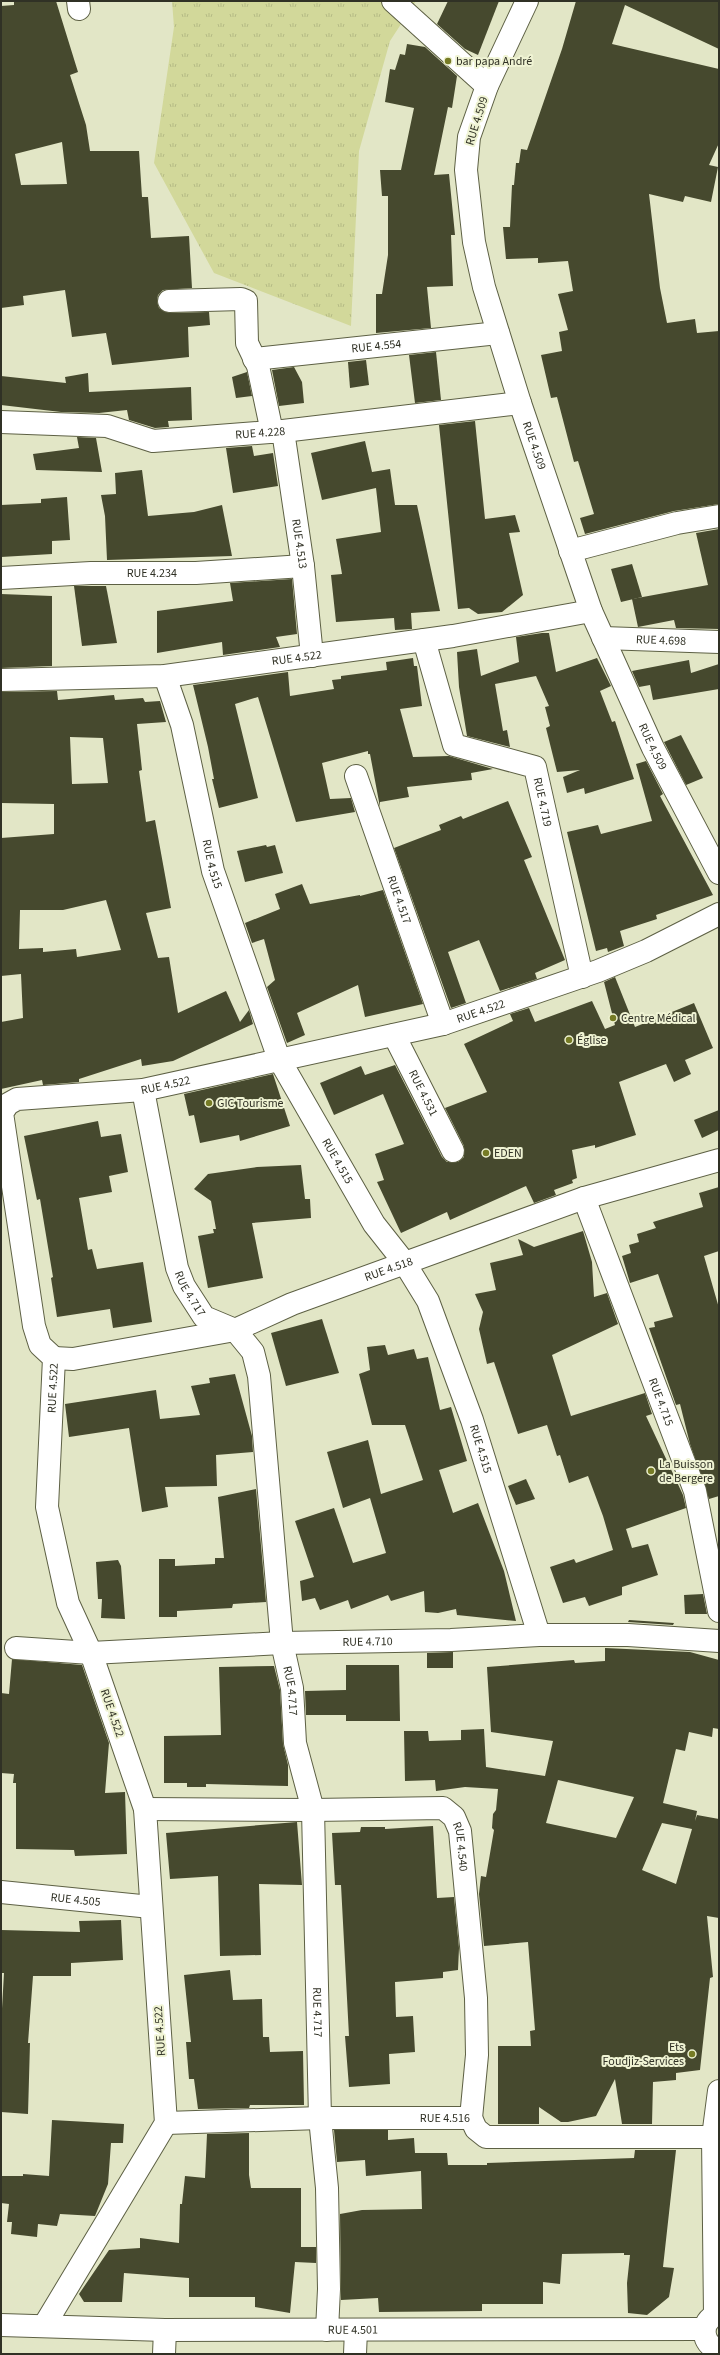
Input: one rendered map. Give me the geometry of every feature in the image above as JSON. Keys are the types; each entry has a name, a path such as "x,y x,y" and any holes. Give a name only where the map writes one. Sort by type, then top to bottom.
{"street":[{"path":"393,1 487,86"},
{"name":"RUE 4.509","path":"526,1 487,86 469,137 466,170 474,242 498,333 520,403 591,611 653,748 719,873"},
{"name":"RUE 4.513","path":"168,301 241,299 246,301 247,343 258,366 278,432 303,566 312,656"},
{"name":"RUE 4.554","path":"254,359 498,333"},
{"name":"RUE 4.228","path":"1,422 107,426 152,441 278,432 520,403"},
{"path":"570,551 677,523 719,516"},
{"name":"RUE 4.234","path":"1,578 91,573 196,573 303,566"},
{"name":"RUE 4.522","path":"1,680 166,676 424,640 591,611"},
{"name":"RUE 4.698","path":"602,638 719,642"},
{"name":"RUE 4.719","path":"424,640 430,667 454,745 535,767 582,977"},
{"name":"RUE 4.515","path":"166,676 172,700 182,725 212,871 279,1059 374,1224 404,1262 428,1301 472,1420 539,1635"},
{"name":"RUE 4.517","path":"356,776 443,1024"},
{"name":"RUE 4.522","path":"166,2123 145,1809 91,1654 68,1603 47,1507 54,1358 40,1345 34,1326 2,1113 8,1104 18,1099 143,1090 443,1024 582,977 646,951 719,914"},
{"name":"RUE 4.531","path":"394,1035 453,1151"},
{"name":"RUE 4.717","path":"143,1090 177,1268 184,1286 204,1317 235,1330 253,1352 259,1376 282,1643 292,1688 295,1743 313,1810 320,2118 327,2196 329,2289 327,2330"},
{"name":"RUE 4.518","path":"54,1358 72,1359 235,1330 292,1304 404,1262 584,1198 719,1160"},
{"name":"RUE 4.715","path":"584,1198 696,1491 719,1611"},
{"name":"RUE 4.710","path":"16,1648 91,1654 282,1643 451,1640 539,1635 628,1635 719,1641"},
{"name":"RUE 4.540","path":"145,1809 313,1810 444,1808 454,1817 460,1831 476,1998 477,2055 472,2118"},
{"name":"RUE 4.505","path":"1,1892 151,1907"},
{"path":"716,2350 709,2344 705,2337 713,2320 717,2290 713,2137 719,2091"},
{"name":"RUE 4.516","path":"166,2123 320,2118 472,2118 476,2129 486,2137 713,2137"},
{"path":"44,2326 166,2123"},
{"name":"RUE 4.501","path":"1,2325 165,2330 356,2330 713,2320"},
{"path":"164,2354 165,2330"},
{"path":"355,2354 356,2330"}],"green space":[{"path":"172,1 416,1 390,41 359,151 351,326 214,273 154,163 174,27"}],"building":[{"path":"14,1 56,1 78,72 70,75 86,125 90,151 139,151 142,197 148,197 151,238 189,236 192,288 163,290 158,295 157,301 159,308 169,313 209,312 210,325 188,327 189,357 112,365 106,333 72,337 65,290 23,296 24,305 1,308 1,6 14,5","holes":["62,142 67,184 21,185 15,154"]},
{"path":"448,1 499,1 478,55 465,49 437,24"},
{"path":"576,1 719,1 719,49 625,5 612,44 719,69 719,143 709,165 718,167 711,202 685,196 683,202 649,194 660,288 667,323 695,319 697,333 719,331 719,504 674,511 585,534 580,518 594,514 578,461 574,462 557,397 551,398 541,355 562,351 559,332 568,330 558,294 573,291 568,261 538,263 538,258 506,259 503,227 510,227 512,185 514,185 516,163 519,163 521,149 527,150 562,49"},
{"path":"407,44 425,47 457,76 452,108 448,107 434,175 449,174 455,235 451,235 453,286 427,287 431,328 376,333 376,294 382,294 388,255 388,196 382,196 380,170 401,170 414,108 385,102 390,69 395,70 400,54 405,55"},
{"path":"436,352 441,400 415,403 409,355"},
{"path":"366,360 369,385 350,388 348,362"},
{"path":"294,367 302,382 304,403 279,406 272,370"},
{"path":"247,372 252,396 236,398 232,377"},
{"path":"88,373 89,392 191,387 192,420 168,421 169,427 155,428 129,420 127,410 99,413 61,412 1,405 1,376 66,383 65,377"},
{"path":"475,421 485,519 515,515 520,532 509,533 523,595 502,612 478,614 469,608 458,609 439,425"},
{"path":"77,437 96,438 102,472 36,470 33,454 79,448"},
{"path":"365,441 372,472 390,469 395,505 417,505 440,611 411,613 412,629 395,630 394,618 336,622 331,575 342,574 336,539 381,532 376,488 322,500 311,453"},
{"path":"252,446 254,456 273,453 278,486 233,493 226,448"},
{"path":"142,470 148,516 194,512 222,505 232,556 107,560 105,516 101,495 116,494 115,473"},
{"path":"67,497 70,540 52,541 52,554 1,557 1,505 41,503 41,499"},
{"path":"719,529 719,629 676,628 674,620 638,627 632,599 708,585 696,533"},
{"path":"632,564 642,597 621,602 611,569"},
{"path":"292,579 297,634 276,637 280,647 223,655 222,642 157,653 157,611 233,601 230,583"},
{"path":"74,586 106,586 117,643 82,646"},
{"path":"1,594 52,596 52,666 1,668"},
{"path":"549,633 556,672 597,658 611,686 600,691 612,722 615,721 634,779 585,794 584,788 567,793 563,777 580,770 557,772 546,728 550,726 545,707 549,706 536,676 495,684 503,731 507,730 510,747 467,736 459,687 457,652 477,649 481,676 519,662 516,637"},
{"path":"413,658 414,666 417,666 422,706 400,709 413,757 449,756 493,769 471,773 472,780 407,787 409,797 380,802 380,807 370,754 368,754 368,751 322,763 330,799 351,798 355,812 296,822 258,697 235,704 258,798 219,808 212,779 214,779 208,747 193,685 288,672 290,696 334,689 332,680 341,679 341,676 387,670 386,662"},
{"path":"689,660 691,673 719,664 719,689 653,700 650,685 639,687 632,671"},
{"path":"57,691 58,700 114,695 115,700 143,698 145,702 160,701 166,722 137,724 142,770 139,771 146,822 155,820 171,908 146,913 158,958 169,957 178,1013 226,991 240,1022 249,1010 253,1024 173,1061 142,1066 141,1059 79,1079 79,1082 43,1085 42,1080 1,1089 1,1022 23,1018 21,974 1,976 1,838 54,834 54,804 1,803 1,692","holes":["70,737 103,738 108,783 72,784","106,900 121,950 77,957 76,949 43,952 43,948 19,949 20,910 63,910"]},
{"path":"681,735 703,778 686,785 664,742"},
{"path":"646,761 663,794 660,796 713,895 656,915 657,919 620,931 624,946 608,952 607,948 596,951 567,832 598,825 601,834 652,821 636,764"},
{"path":"508,801 532,857 524,860 565,960 535,973 537,979 500,991 479,940 448,952 466,1003 451,1008 394,848 441,830 439,825 461,816 463,819"},
{"path":"266,845 267,847 275,845 283,873 245,882 237,851"},
{"path":"302,884 310,904 360,896 383,890 423,1004 365,1017 358,985 297,1013 305,1035 287,1043 267,987 275,980 264,939 252,943 245,923 280,909 275,894"},
{"path":"615,977 635,1027 694,1003 713,1048 685,1060 691,1074 674,1082 666,1064 619,1082 636,1135 595,1148 595,1145 572,1150 577,1178 572,1180 573,1183 554,1190 556,1195 534,1203 526,1186 450,1220 447,1212 401,1233 377,1182 384,1180 375,1154 404,1144 383,1094 334,1115 320,1083 361,1066 365,1075 395,1065 442,1157 447,1162 458,1162 464,1157 464,1146 445,1108 487,1092 464,1044 513,1021 510,1014 529,1008 535,1022 592,1001 605,1029 615,1025 604,982"},
{"path":"273,1074 290,1126 240,1141 239,1135 200,1143 194,1115 189,1116 184,1094"},
{"path":"719,1110 719,1130 702,1138 694,1120"},
{"path":"98,1121 101,1137 121,1134 128,1172 109,1176 112,1192 79,1198 88,1250 92,1249 97,1269 143,1262 152,1322 113,1328 110,1309 57,1317 51,1278 53,1277 40,1199 37,1200 24,1136"},
{"path":"301,1165 305,1199 310,1199 311,1218 252,1223 263,1278 208,1288 198,1236 214,1233 213,1229 216,1229 211,1201 194,1189 208,1174 257,1167"},
{"path":"719,1187 719,1251 704,1256 719,1308 719,1496 709,1499 690,1444 680,1404 676,1405 649,1328 655,1327 654,1322 673,1317 658,1274 630,1283 622,1256 631,1253 629,1245 639,1242 637,1234 656,1228 653,1222 703,1207 699,1193"},
{"path":"583,1231 592,1262 594,1297 607,1293 618,1324 552,1355 571,1416 645,1393 652,1414 646,1416 683,1495 686,1508 626,1529 632,1548 648,1544 658,1575 622,1587 622,1595 589,1606 585,1597 563,1603 550,1567 574,1559 576,1563 613,1550 603,1516 588,1476 569,1483 560,1455 557,1456 547,1425 518,1434 494,1362 487,1364 479,1329 483,1312 475,1294 496,1290 490,1263 523,1255 518,1239 534,1247"},
{"path":"322,1319 339,1373 286,1386 271,1333"},
{"path":"385,1345 388,1355 414,1349 417,1359 428,1357 440,1410 451,1407 467,1461 439,1470 453,1513 478,1503 504,1571 516,1621 457,1615 456,1609 438,1613 425,1612 424,1591 391,1601 388,1595 351,1609 348,1600 320,1610 315,1598 302,1601 300,1581 314,1577 295,1521 334,1508 353,1563 386,1553 370,1498 343,1508 327,1452 368,1440 381,1494 423,1480 405,1425 372,1425 359,1374 370,1370 367,1347"},
{"path":"235,1374 252,1436 253,1452 216,1455 217,1486 165,1487 168,1507 142,1512 129,1428 69,1437 65,1404 156,1390 160,1419 200,1415 191,1386 210,1383 209,1378"},
{"path":"526,1479 535,1499 516,1505 508,1486"},
{"path":"256,1489 266,1602 233,1604 232,1608 177,1611 177,1617 159,1617 159,1559 175,1559 175,1566 215,1564 215,1558 224,1558 218,1497"},
{"path":"118,1560 121,1566 125,1619 101,1618 102,1599 98,1599 96,1562"},
{"path":"703,1594 707,1614 685,1614 684,1595"},
{"path":"629,1620 674,1623 673,1625 628,1622"},
{"path":"605,1648 690,1652 719,1660 719,1729 713,1728 712,1737 689,1732 685,1751 676,1749 663,1803 697,1811 695,1821 697,1815 719,1819 719,1918 707,1916 713,1977 710,1978 700,2070 676,2073 676,2080 653,2082 652,2124 622,2124 615,2079 596,2116 561,2122 539,2107 539,2124 498,2124 498,2046 531,2046 530,2031 535,2030 528,1942 484,1946 479,1894 481,1876 486,1877 494,1830 492,1828 493,1814 496,1810 498,1789 465,1787 436,1791 435,1780 405,1781 404,1731 428,1731 429,1741 461,1740 461,1730 484,1729 486,1767 545,1776 553,1741 491,1732 487,1667 574,1660 575,1663 605,1661","holes":["558,1780 634,1797 616,1838 546,1823","662,1823 692,1829 676,1884 642,1870"]},
{"path":"453,1652 453,1668 427,1668 427,1653"},
{"path":"12,1659 82,1665 109,1743 105,1793 125,1792 127,1854 75,1856 74,1850 16,1849 16,1783 13,1783 14,1774 1,1773 1,1693 9,1694"},
{"path":"346,1665 399,1665 400,1721 346,1721 346,1715 306,1715 305,1691 346,1690"},
{"path":"274,1666 280,1690 283,1744 288,1765 288,1786 206,1784 206,1787 187,1787 187,1783 164,1783 164,1736 221,1735 219,1667"},
{"path":"297,1822 302,1885 259,1884 261,1955 220,1956 218,1876 170,1879 166,1833"},
{"path":"433,1826 437,1898 454,1897 459,1948 458,1970 443,1972 443,1978 395,1982 396,2017 413,2016 415,2052 389,2054 390,2084 349,2087 345,2036 349,2036 341,1885 335,1885 332,1833 360,1832 361,1827 385,1827 385,1829"},
{"path":"121,1920 123,1960 71,1963 71,1976 33,1976 28,2043 30,2043 28,2114 1,2112 1,2026 4,1973 1,1973 1,1930 80,1932 79,1921"},
{"path":"230,1970 233,2000 262,1999 263,2037 269,2037 270,2052 303,2051 304,2105 250,2105 249,2108 198,2109 194,2079 189,2079 186,2042 191,2042 184,1975"},
{"path":"52,2120 124,2124 123,2143 111,2143 108,2184 95,2216 60,2214 57,2226 38,2224 37,2237 11,2234 12,2222 7,2222 9,2204 1,2203 1,2176 23,2176 23,2174 49,2176"},
{"path":"334,2130 388,2130 388,2140 414,2138 415,2153 447,2153 448,2165 487,2165 487,2163 634,2158 635,2150 676,2150 663,2267 674,2268 669,2297 647,2315 628,2313 627,2283 630,2255 624,2255 624,2253 562,2254 560,2284 543,2282 543,2304 482,2304 482,2311 379,2312 378,2298 341,2300 340,2214 362,2210 422,2209 421,2171 366,2176 365,2160 337,2162"},
{"path":"249,2133 249,2175 251,2188 301,2188 301,2247 316,2247 316,2263 295,2262 290,2313 255,2307 255,2297 189,2297 189,2278 124,2273 122,2302 84,2302 79,2294 109,2250 140,2248 140,2238 179,2243 180,2204 182,2204 185,2176 205,2178 207,2134"}],"place":[{"name":"bar papa André","path":"448,61"},
{"name":"Centre Médical","path":"613,1018"},
{"name":"Église","path":"569,1040"},
{"name":"GIC Tourisme","path":"209,1103"},
{"name":"EDEN","path":"486,1153"},
{"name":"La Buisson de Bergere","path":"651,1471"},
{"name":"Ets Foudjiz-Services","path":"692,2054"}]}
